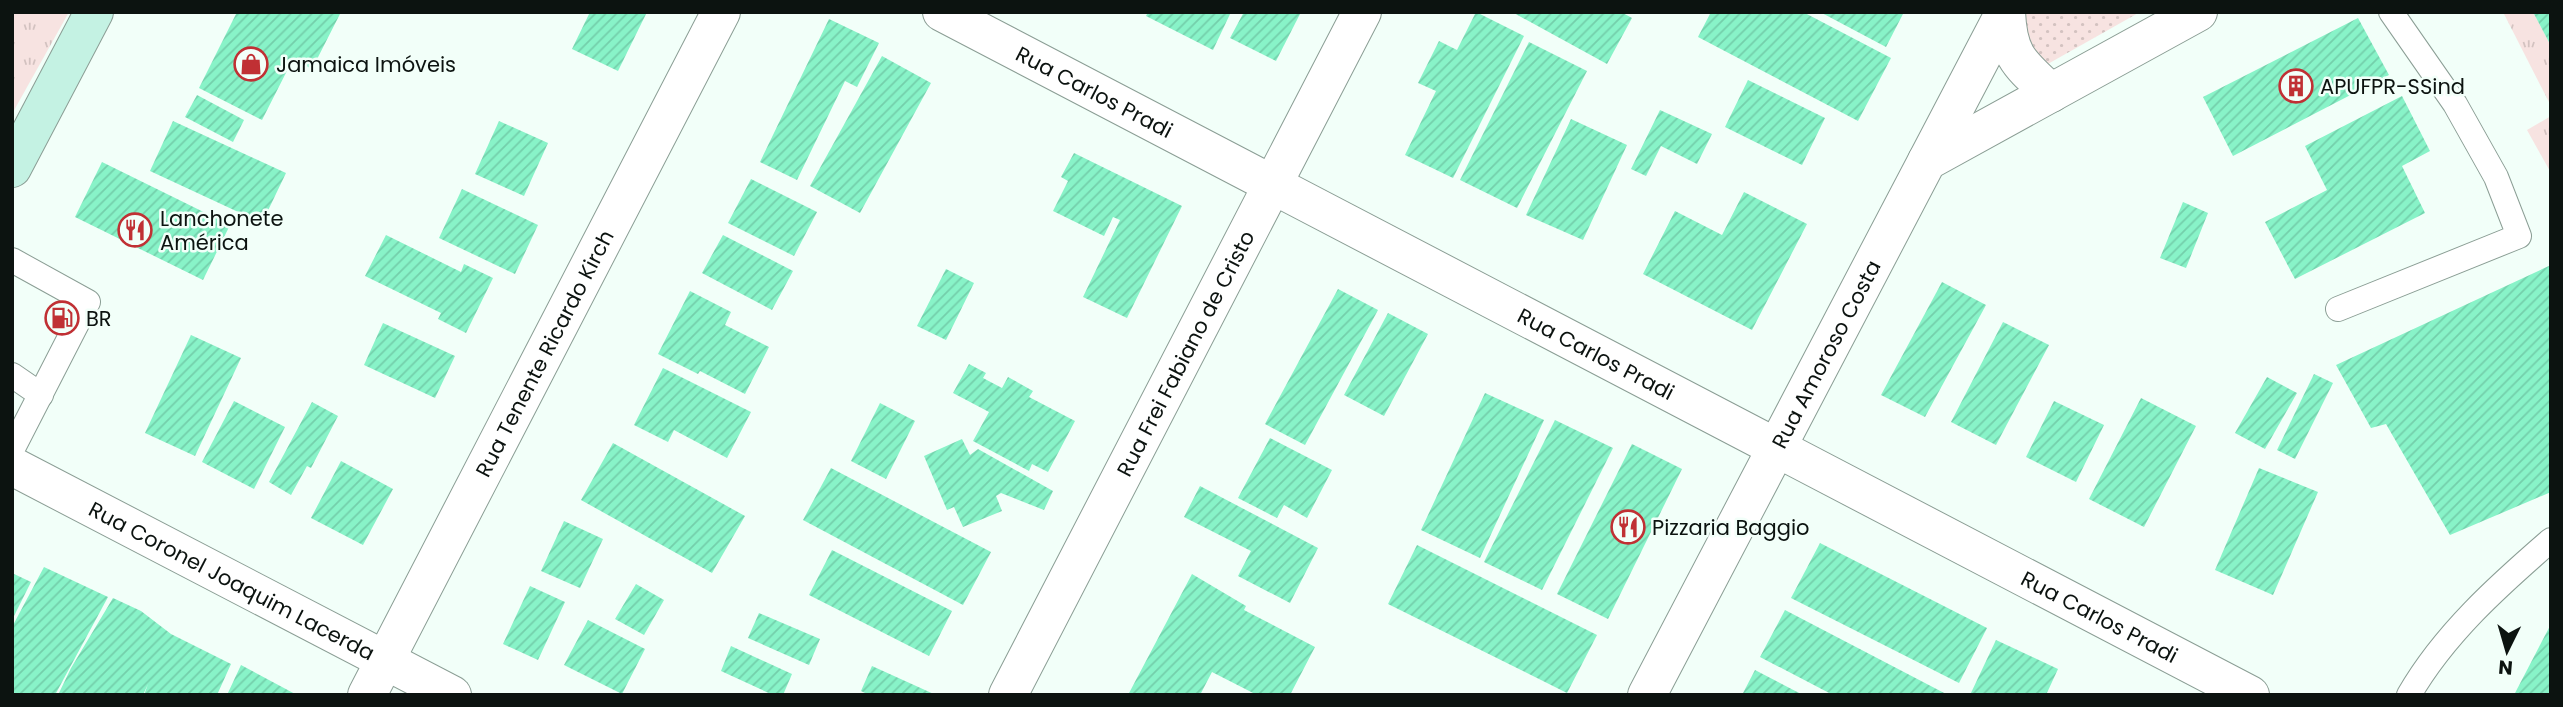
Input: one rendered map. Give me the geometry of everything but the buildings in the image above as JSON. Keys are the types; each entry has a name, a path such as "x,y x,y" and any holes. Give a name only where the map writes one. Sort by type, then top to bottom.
{"main road":[{"path":"12,168 93,12"}],"street":[{"name":"Rua Tenente Ricardo Kirch","path":"367,695 721,12"},
{"name":"Rua Carlos Pradi","path":"942,12 2250,695"},
{"name":"Rua Frei Fabiano de Cristo","path":"1008,695 1362,12"},
{"path":"2006,12 2010,44 2015,57 2052,93"},
{"name":"Rua Amoroso Costa","path":"1647,695 2006,12"},
{"path":"1927,161 2052,93 2178,17"},
{"name":"Rua Coronel Joaquim Lacerda","path":"12,466 452,695"}],"lane":[{"path":"2338,309 2519,236 2496,177 2455,104 2391,12"},
{"path":"12,260 88,302 12,450"},
{"path":"12,375 41,394"},
{"path":"2409,695 2421,675 2491,593 2551,540"}],"green space":[{"path":"12,12 69,12 12,114"},
{"path":"2026,12 2140,12 2046,65 2034,59 2022,29"},
{"path":"2503,12 2533,12 2551,46 2551,106"},
{"path":"2551,116 2551,173 2527,130"}],"place":[{"name":"Jamaica Imóveis","path":"251,64"},
{"name":"APUFPR-SSind","path":"2296,86"},
{"name":"Lanchonete América","path":"135,230"},
{"name":"BR","path":"62,318"},
{"name":"Pizzaria Baggio","path":"1628,527"}]}
